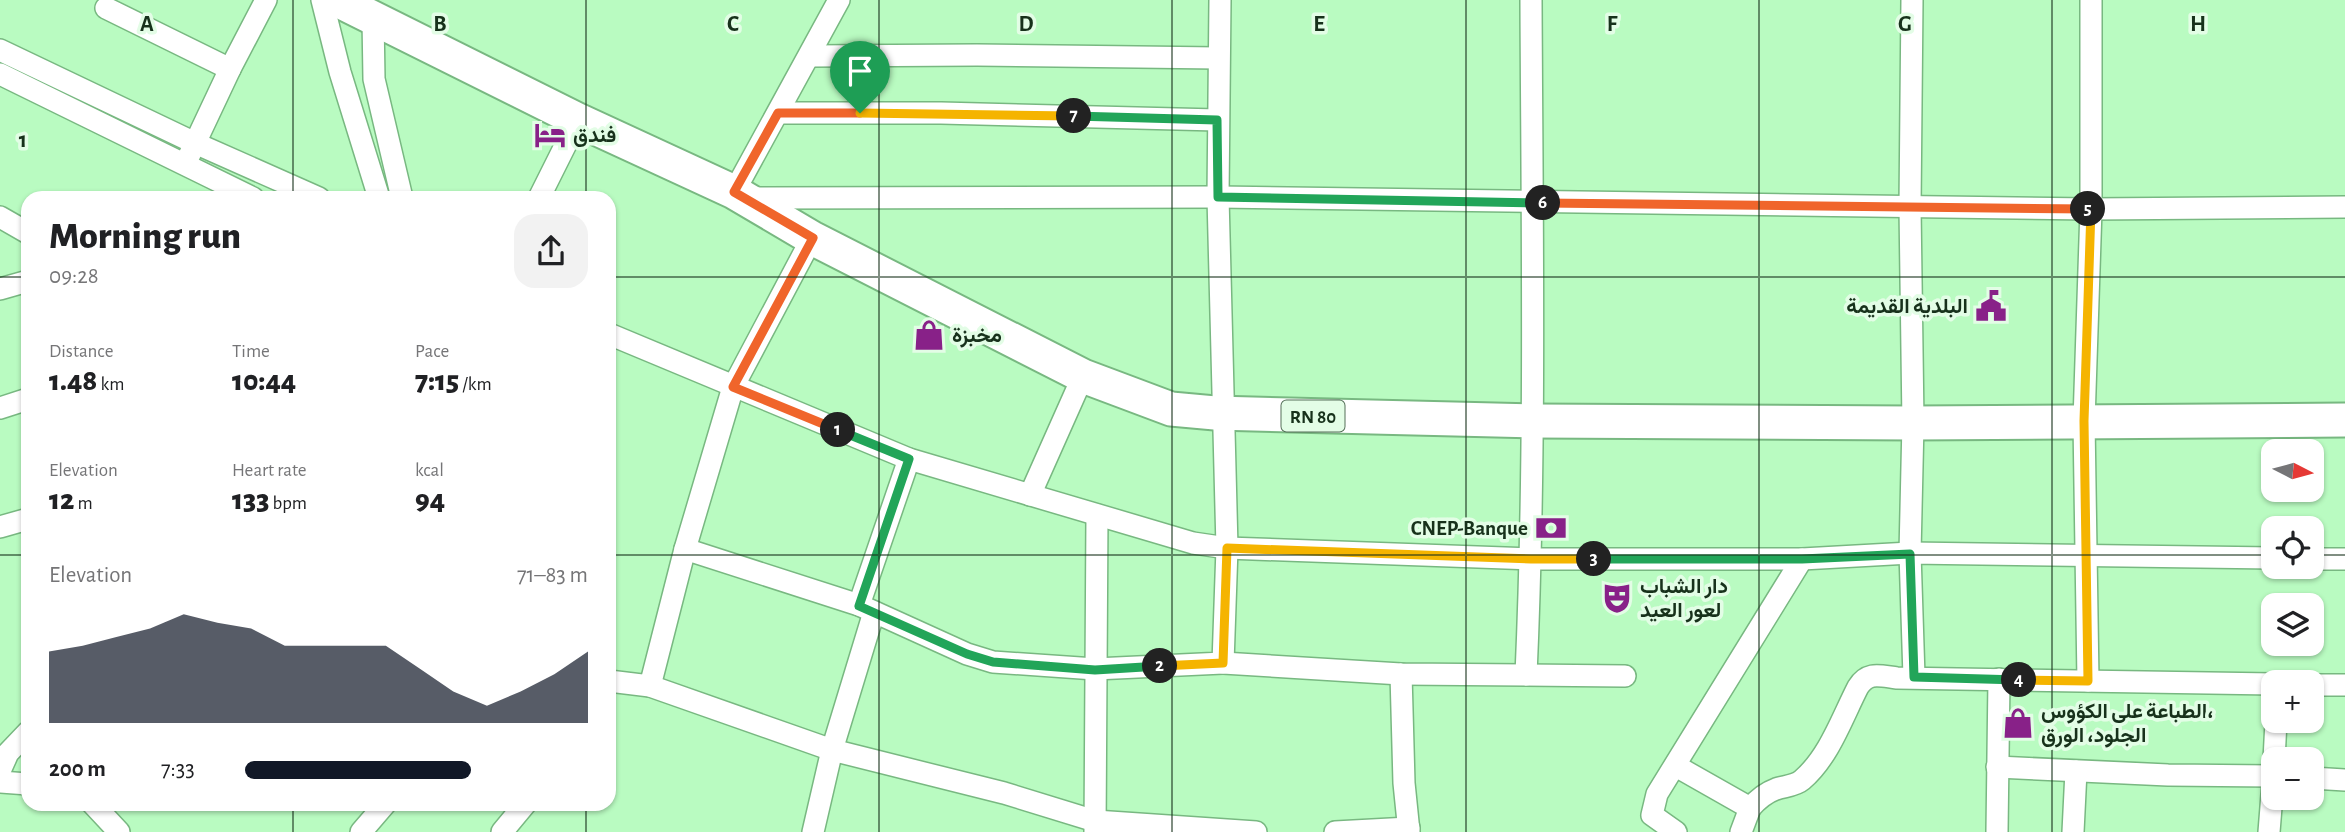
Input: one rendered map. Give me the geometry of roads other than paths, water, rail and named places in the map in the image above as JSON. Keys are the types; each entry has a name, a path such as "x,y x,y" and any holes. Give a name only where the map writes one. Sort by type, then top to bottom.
{"main road":[{"name":"RN 80","path":"337,0 373,9 578,120 739,195 813,238 1083,376 1171,410 1534,421 1913,423 2345,420"}],"street":[{"path":"186,164 230,69 266,0"},
{"path":"321,0 377,191"},
{"path":"839,0 778,113 739,195 1218,197 2091,209 2345,207"},
{"path":"1220,0 1217,120 1227,548 1223,663"},
{"path":"1526,675 1534,421 1531,0"},
{"path":"1912,0 1910,207 1913,423 1910,554 1914,677"},
{"path":"2088,681 2084,421 2091,209 2091,0"},
{"path":"106,8 230,69"},
{"path":"373,9 373,79 400,191"},
{"path":"0,50 195,143 303,191"},
{"path":"810,56 1218,58"},
{"path":"340,72 373,79"},
{"path":"0,74 239,191"},
{"path":"778,113 942,113 1217,120"},
{"path":"542,191 578,120"},
{"path":"0,217 21,229"},
{"path":"650,686 685,549 733,387 813,238"},
{"path":"0,289 21,283"},
{"path":"616,337 909,459 1193,543 1227,548 1531,559 1802,559 1910,554 2261,558"},
{"path":"1030,495 1083,376"},
{"path":"0,408 21,401"},
{"path":"813,832 867,609 909,459"},
{"path":"1095,826 1097,515"},
{"path":"0,527 21,521"},
{"path":"685,549 867,609 967,654 993,662 1095,670 1223,663 1401,674 1625,676"},
{"path":"1676,832 1655,819 1651,811 1657,794 1802,559"},
{"path":"2324,559 2345,559"},
{"path":"1335,832 1409,830 1401,674"},
{"path":"1741,832 1750,808 1761,797 1777,788 1799,783 1804,778 1827,750 1862,680 1872,675 2261,684"},
{"path":"1997,832 1999,679"},
{"path":"616,682 650,686 832,750 1004,793 1095,826 1256,832"},
{"path":"2324,685 2345,685"},
{"path":"0,771 8,752 21,739"},
{"path":"1676,766 1750,808"},
{"path":"1997,767 2168,775 2261,776"},
{"path":"2073,832 2076,771"},
{"path":"2324,779 2345,780"},
{"path":"0,782 21,784"},
{"path":"2269,832 2271,810"},
{"path":"99,811 119,832"},
{"path":"361,832 379,811"},
{"path":"502,832 520,811"},
{"path":"525,811 529,832"}],"place":[{"name":"فندق","path":"550,135"},
{"name":"البلدية القديمة","path":"1991,306"},
{"name":"مخبزة","path":"929,335"},
{"name":"CNEP-Banque","path":"1551,528"},
{"name":"دار الشباب لعور العيد","path":"1617,598"},
{"name":"الطباعة على الكؤوس، الجلود، الورق","path":"2018,723"}]}
